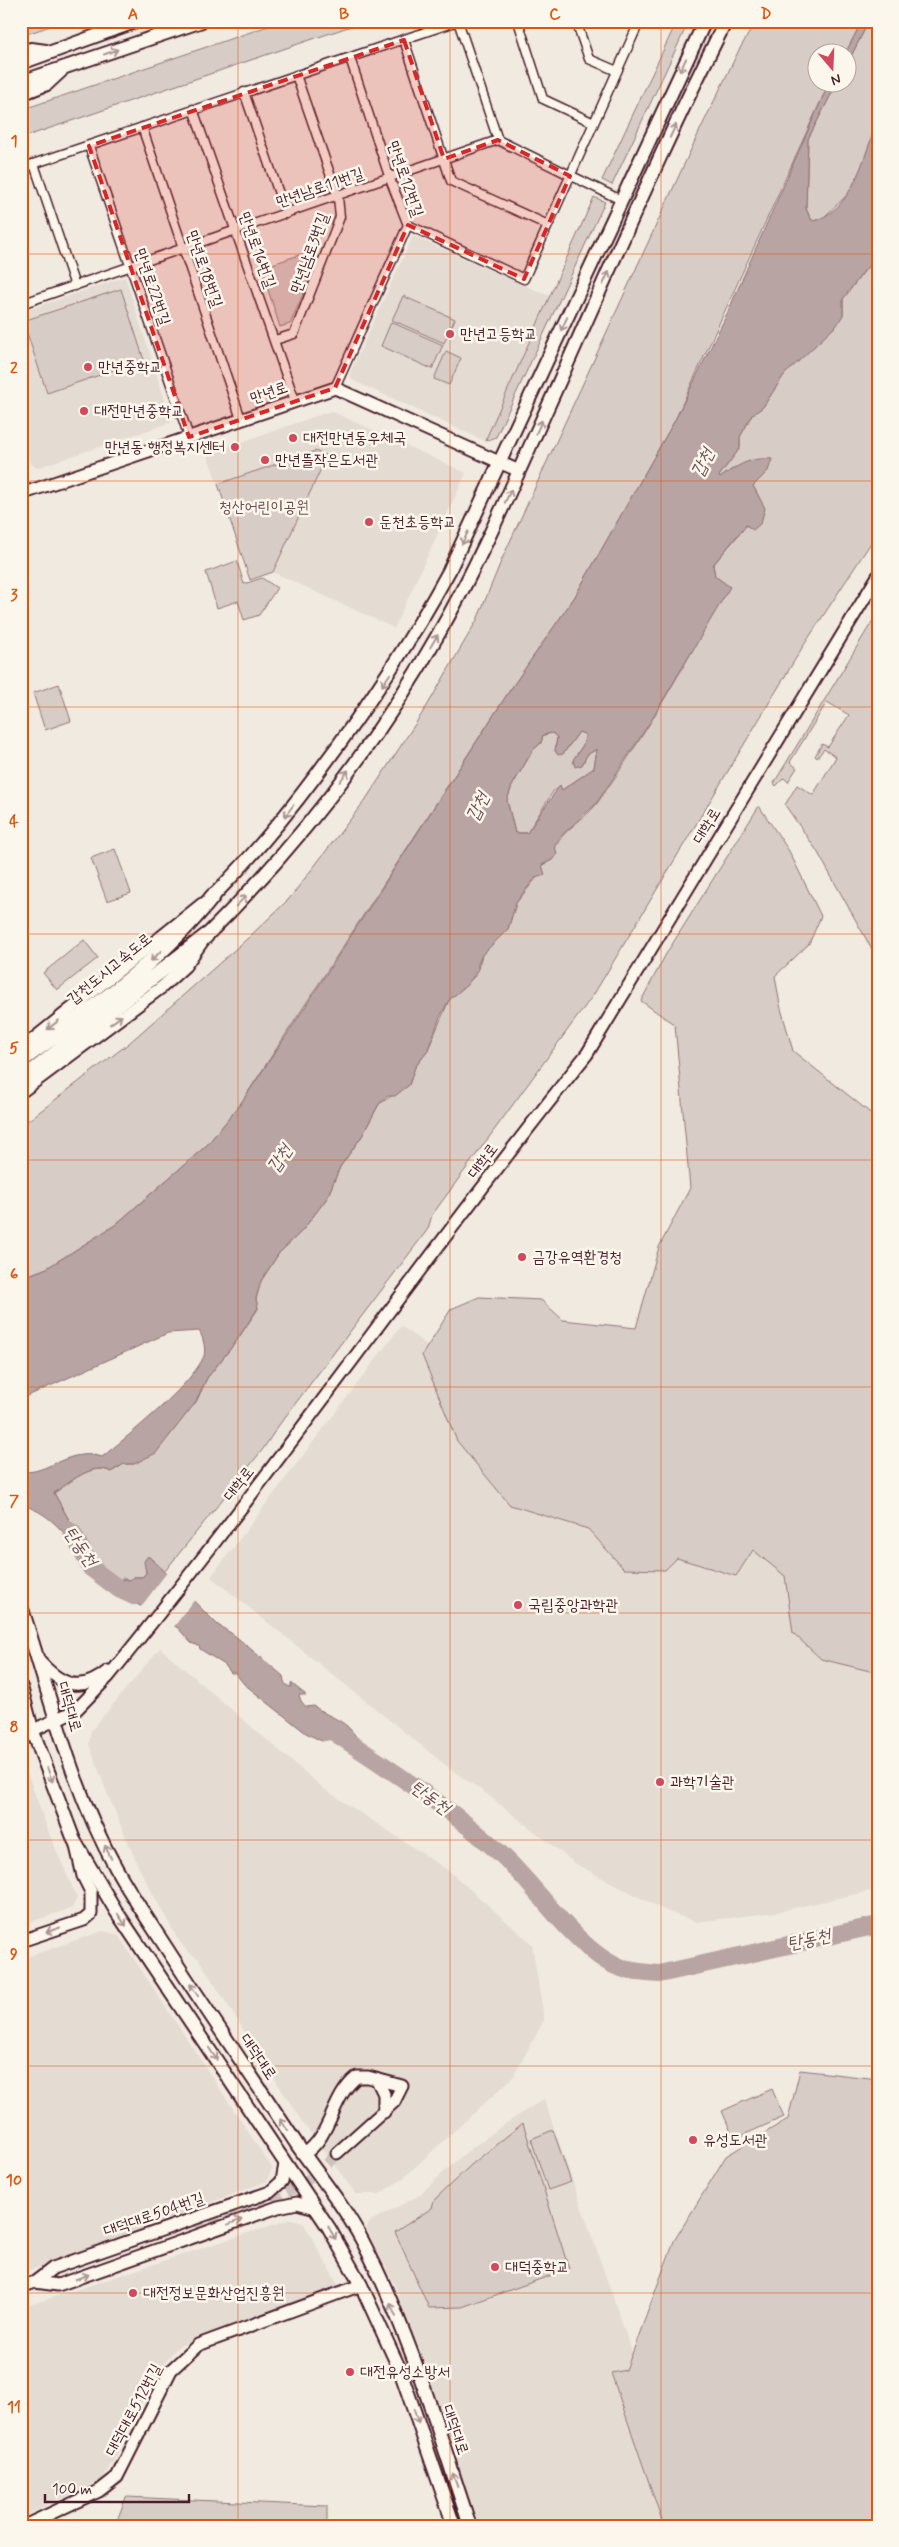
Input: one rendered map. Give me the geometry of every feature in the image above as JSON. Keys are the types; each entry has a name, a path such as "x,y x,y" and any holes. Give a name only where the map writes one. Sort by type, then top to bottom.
{"highway":[{"name":"갑천도시고속도로","path":"21,1061 148,964 196,917 213,896"},
{"name":"갑천도시고속도로","path":"21,1080 206,936"}],"main road":[{"path":"21,63 49,51 138,21"},
{"path":"21,82 202,21"},
{"path":"213,896 280,823 382,685 420,625 449,571 704,21"},
{"path":"206,936 242,900 296,838 400,698 460,594 519,471 656,167 726,21"},
{"path":"21,52 31,50 49,51"},
{"path":"21,94 47,84 65,68"},
{"name":"대덕대로","path":"21,1606 39,1661 55,1721 91,1818 116,1868 195,1992 304,2154 337,2198 362,2241 412,2354 470,2526"},
{"name":"대덕대로","path":"21,1687 26,1702 25,1731 74,1840 116,1910 316,2208 362,2285 400,2370 454,2526"}],"street":[{"path":"21,168 458,21 498,140 621,200"},
{"path":"518,21 543,99 594,123"},
{"path":"576,21 589,59 617,71"},
{"path":"408,225 524,279 636,27 635,21"},
{"path":"404,40 451,181 548,225"},
{"name":"만년로12번길","path":"335,388 408,225 390,179 350,58"},
{"name":"만년남로3번길","path":"275,340 294,334 340,217 338,197 296,76"},
{"path":"244,92 286,214"},
{"name":"만년로16번길","path":"193,109 295,401"},
{"name":"만년로18번길","path":"142,127 241,419"},
{"name":"만년남로11번길","path":"22,302 131,268 498,140"},
{"name":"만년로22번길","path":"89,146 189,437"},
{"path":"34,164 75,286"},
{"path":"335,388 519,471"},
{"name":"만년로","path":"22,491 335,388"},
{"name":"대학로","path":"25,1731 55,1721 76,1710 91,1697 324,1401 534,1121 587,1054 878,576"},
{"path":"864,598 878,590"},
{"path":"21,1049 183,917 213,896"},
{"path":"21,1092 162,987 185,966 206,936"},
{"path":"39,1661 51,1674 73,1685 87,1684 102,1676 124,1657"},
{"path":"21,1941 84,1920 91,1914 91,1892 83,1876 74,1840"},
{"path":"304,2154 315,2147 344,2090 357,2078 377,2080 402,2086 394,2102 337,2153"},
{"path":"377,2080 384,2094 384,2112"},
{"name":"대덕대로504번길","path":"35,2282 196,2222 270,2192 282,2181 285,2164"},
{"path":"21,2287 35,2282 58,2285 278,2207 297,2203 316,2208"},
{"path":"196,2222 208,2218 212,2225 207,2233"},
{"name":"대덕대로512번길","path":"24,2526 98,2491 117,2477 171,2370 198,2345 362,2285"}],"highlighted area":[{"path":"404,40 444,159 498,140 570,176 524,279 408,225 335,388 189,437 89,146"}],"shaded area":[{"name":"만년고등학교","path":"413,236 549,296 485,441 352,380 350,373"},
{"name":"만년중학교","path":"125,277 172,422 37,468 30,463 21,439 21,312"},
{"name":"둔천초등학교","path":"331,411 466,473 394,628 273,572 326,456 315,451 218,484 207,454"},
{"name":"국립중앙과학관","path":"401,1326 428,1346 422,1355 510,1505 588,1529 624,1569 677,1558 736,1576 753,1550 785,1575 794,1633 821,1659 878,1673 878,1889 776,1912 696,1922 664,1910 576,1864 483,1791 453,1771 211,1577"},
{"path":"160,1648 324,1789 449,1871 532,1944 544,2020 513,2077 401,2180 379,2194 356,2194 301,2120 198,1958 188,1952 177,1938 139,1868 106,1790 89,1744 91,1731"},
{"path":"21,1771 28,1775 50,1836 77,1898 72,1908 21,1925"},
{"path":"103,1931 118,1935 272,2168 267,2181 160,2222 150,2230 21,2273 21,1959"},
{"name":"대덕중학교","path":"544,2099 633,2355 626,2370 611,2373 664,2526 479,2526 396,2288 366,2228 371,2221 418,2196 464,2154 502,2126"},
{"path":"291,2219 304,2224 339,2287 332,2294 178,2346 155,2374 116,2456 102,2480 21,2517 21,2308"}],"green space":[{"path":"21,21 65,21 21,36"},
{"path":"283,21 366,21 21,138 21,110"},
{"path":"677,21 689,21 612,185 602,180"},
{"path":"756,21 862,21 851,42 806,42 806,92 825,92 675,420 574,598 508,693 239,1106 207,1145 115,1225 47,1268 21,1278 21,1126 128,1044 248,938 289,899 366,799 427,706 477,620 502,559 700,130 739,50"},
{"path":"869,21 878,21 878,121 850,192 824,217 814,221 810,218 806,208 808,139 832,92 856,92 856,46"},
{"path":"594,197 605,202 496,437 485,441"},
{"path":"878,253 878,532 802,648 594,994 432,1215 428,1229 279,1425 263,1449 165,1571 148,1556 146,1573 142,1577 134,1577 129,1580 123,1578 115,1582 100,1570 86,1552 76,1528 69,1520 54,1493 89,1471 104,1469 111,1472 124,1464 134,1464 196,1402 207,1378 235,1343 258,1309 256,1299 261,1281 279,1253 302,1231 327,1198 340,1167 362,1136 379,1104 409,1085 415,1067 427,1052 449,1000 476,975 482,955 508,929 516,903 543,870 542,865 552,860 559,841 564,834 591,810 616,776 666,696 729,587 715,576 713,565 747,525 759,497 753,486 768,471 735,467 720,478 719,476 740,448 740,437 752,415 763,407 784,375 843,315 843,299"},
{"path":"302,254 318,261 290,324 280,327 261,268"},
{"path":"121,289 144,360 47,393 23,321"},
{"path":"403,296 455,319 444,343 392,320"},
{"path":"391,322 443,345 432,369 381,346"},
{"path":"446,351 461,358 449,385 434,379"},
{"name":"청산어린이공원","path":"315,451 327,456 273,572 250,580 218,484"},
{"path":"237,561 244,584 262,578 277,588 259,615 244,620 238,601 217,608 206,572"},
{"path":"878,612 878,950 874,953 817,851 785,805 797,785 813,795 836,757 824,749 817,758 815,756 822,744 828,747 849,715 827,702 790,762 797,768 788,782 784,778 776,786 774,783"},
{"path":"59,684 71,721 45,730 33,693"},
{"path":"579,732 586,734 583,745 573,760 582,765 587,754 597,749 594,768 562,790 554,790 527,833 515,833 507,800 512,786 533,750 541,743 543,735 552,733 557,737 555,751 563,754"},
{"path":"759,806 789,851 821,916 809,944 775,976 780,1005 793,1051 878,1119 878,1673 821,1659 793,1633 785,1576 753,1550 736,1576 677,1558 665,1570 624,1569 588,1529 510,1505 457,1441 422,1355 451,1309 479,1297 541,1300 563,1320 636,1328 659,1247 690,1188 675,1025 641,1001 666,954"},
{"path":"115,849 131,893 107,901 91,858"},
{"path":"84,940 98,958 57,990 43,973"},
{"path":"800,2070 878,2079 878,2526 664,2526 611,2373 626,2370 674,2241 726,2156 788,2119"},
{"path":"772,2089 784,2117 734,2139 722,2111"},
{"path":"523,2123 569,2269 462,2307 429,2308 395,2232 432,2208 434,2200 471,2165"},
{"path":"553,2130 571,2182 548,2190 531,2139"},
{"path":"126,2497 327,2506 327,2526 115,2526"}],"water":[{"path":"862,21 869,21 856,46 856,42 851,42"},
{"name":"갑천","path":"825,92 832,92 808,139 806,208 810,218 814,221 828,214 839,205 856,179 878,121 878,253 843,299 843,315 837,325 784,375 763,407 752,415 740,437 740,448 719,476 720,478 739,466 757,459 772,459 768,471 753,486 765,508 761,523 753,530 746,525 713,565 715,576 730,587 649,724 596,804 560,837 555,846 557,854 552,860 542,865 545,875 535,878 524,892 516,903 508,929 482,955 478,964 478,970 467,985 449,1000 440,1017 427,1052 415,1067 409,1085 395,1096 388,1096 379,1104 362,1136 340,1167 327,1198 302,1231 279,1253 261,1281 256,1299 258,1308 235,1343 207,1378 196,1402 156,1453 134,1464 124,1464 111,1472 104,1469 89,1471 54,1493 69,1520 76,1528 86,1552 81,1555 62,1531 48,1518 40,1512 21,1505 21,1471 39,1470 78,1455 102,1457 158,1410 187,1381 204,1356 204,1343 199,1331 168,1333 21,1399 21,1278 47,1268 115,1225 207,1145 239,1106 508,693 574,598 675,420 725,318","holes":["579,732 586,735 583,745 573,760 575,767 582,765 587,755 597,749 594,768 562,790 560,785 527,833 515,833 507,800 512,786 533,750 541,743 543,735 552,733 557,737 555,751 558,755 563,754"]},
{"path":"148,1556 218,1625 234,1635 283,1676 287,1686 291,1687 291,1683 306,1695 299,1695 306,1707 314,1706 343,1723 354,1733 359,1741 341,1751 306,1733 244,1684 225,1665 200,1649 199,1646 191,1643 178,1628 135,1603 119,1598 109,1590 120,1580 142,1577 146,1573 144,1561"}],"pier":[{"path":"168,1571 196,1598 173,1628 140,1608"},
{"path":"359,1736 361,1742 342,1754 318,1742"}],"waterway":[{"name":"탄동천","path":"72,1532 91,1568 119,1589 134,1596"},
{"name":"탄동천","path":"334,1732 462,1821 514,1867 585,1945 606,1961 620,1968 659,1974 878,1925"}],"tunnel":[{"path":"194,2226 253,2207 290,2191 323,2168 337,2153"}],"place":[{"name":"만년고등학교","path":"450,334"},
{"name":"만년중학교","path":"88,367"},
{"name":"대전만년중학교","path":"84,411"},
{"name":"대전만년동우체국","path":"293,438"},
{"name":"만년동 행정복지센터","path":"235,447"},
{"name":"만년뜰작은도서관","path":"265,460"},
{"name":"둔천초등학교","path":"369,522"},
{"name":"금강유역환경청","path":"522,1257"},
{"name":"국립중앙과학관","path":"518,1605"},
{"name":"과학기술관","path":"660,1782"},
{"name":"유성도서관","path":"693,2140"},
{"name":"대덕중학교","path":"495,2267"},
{"name":"대전정보문화산업진흥원","path":"133,2293"},
{"name":"대전유성소방서","path":"350,2372"}]}
